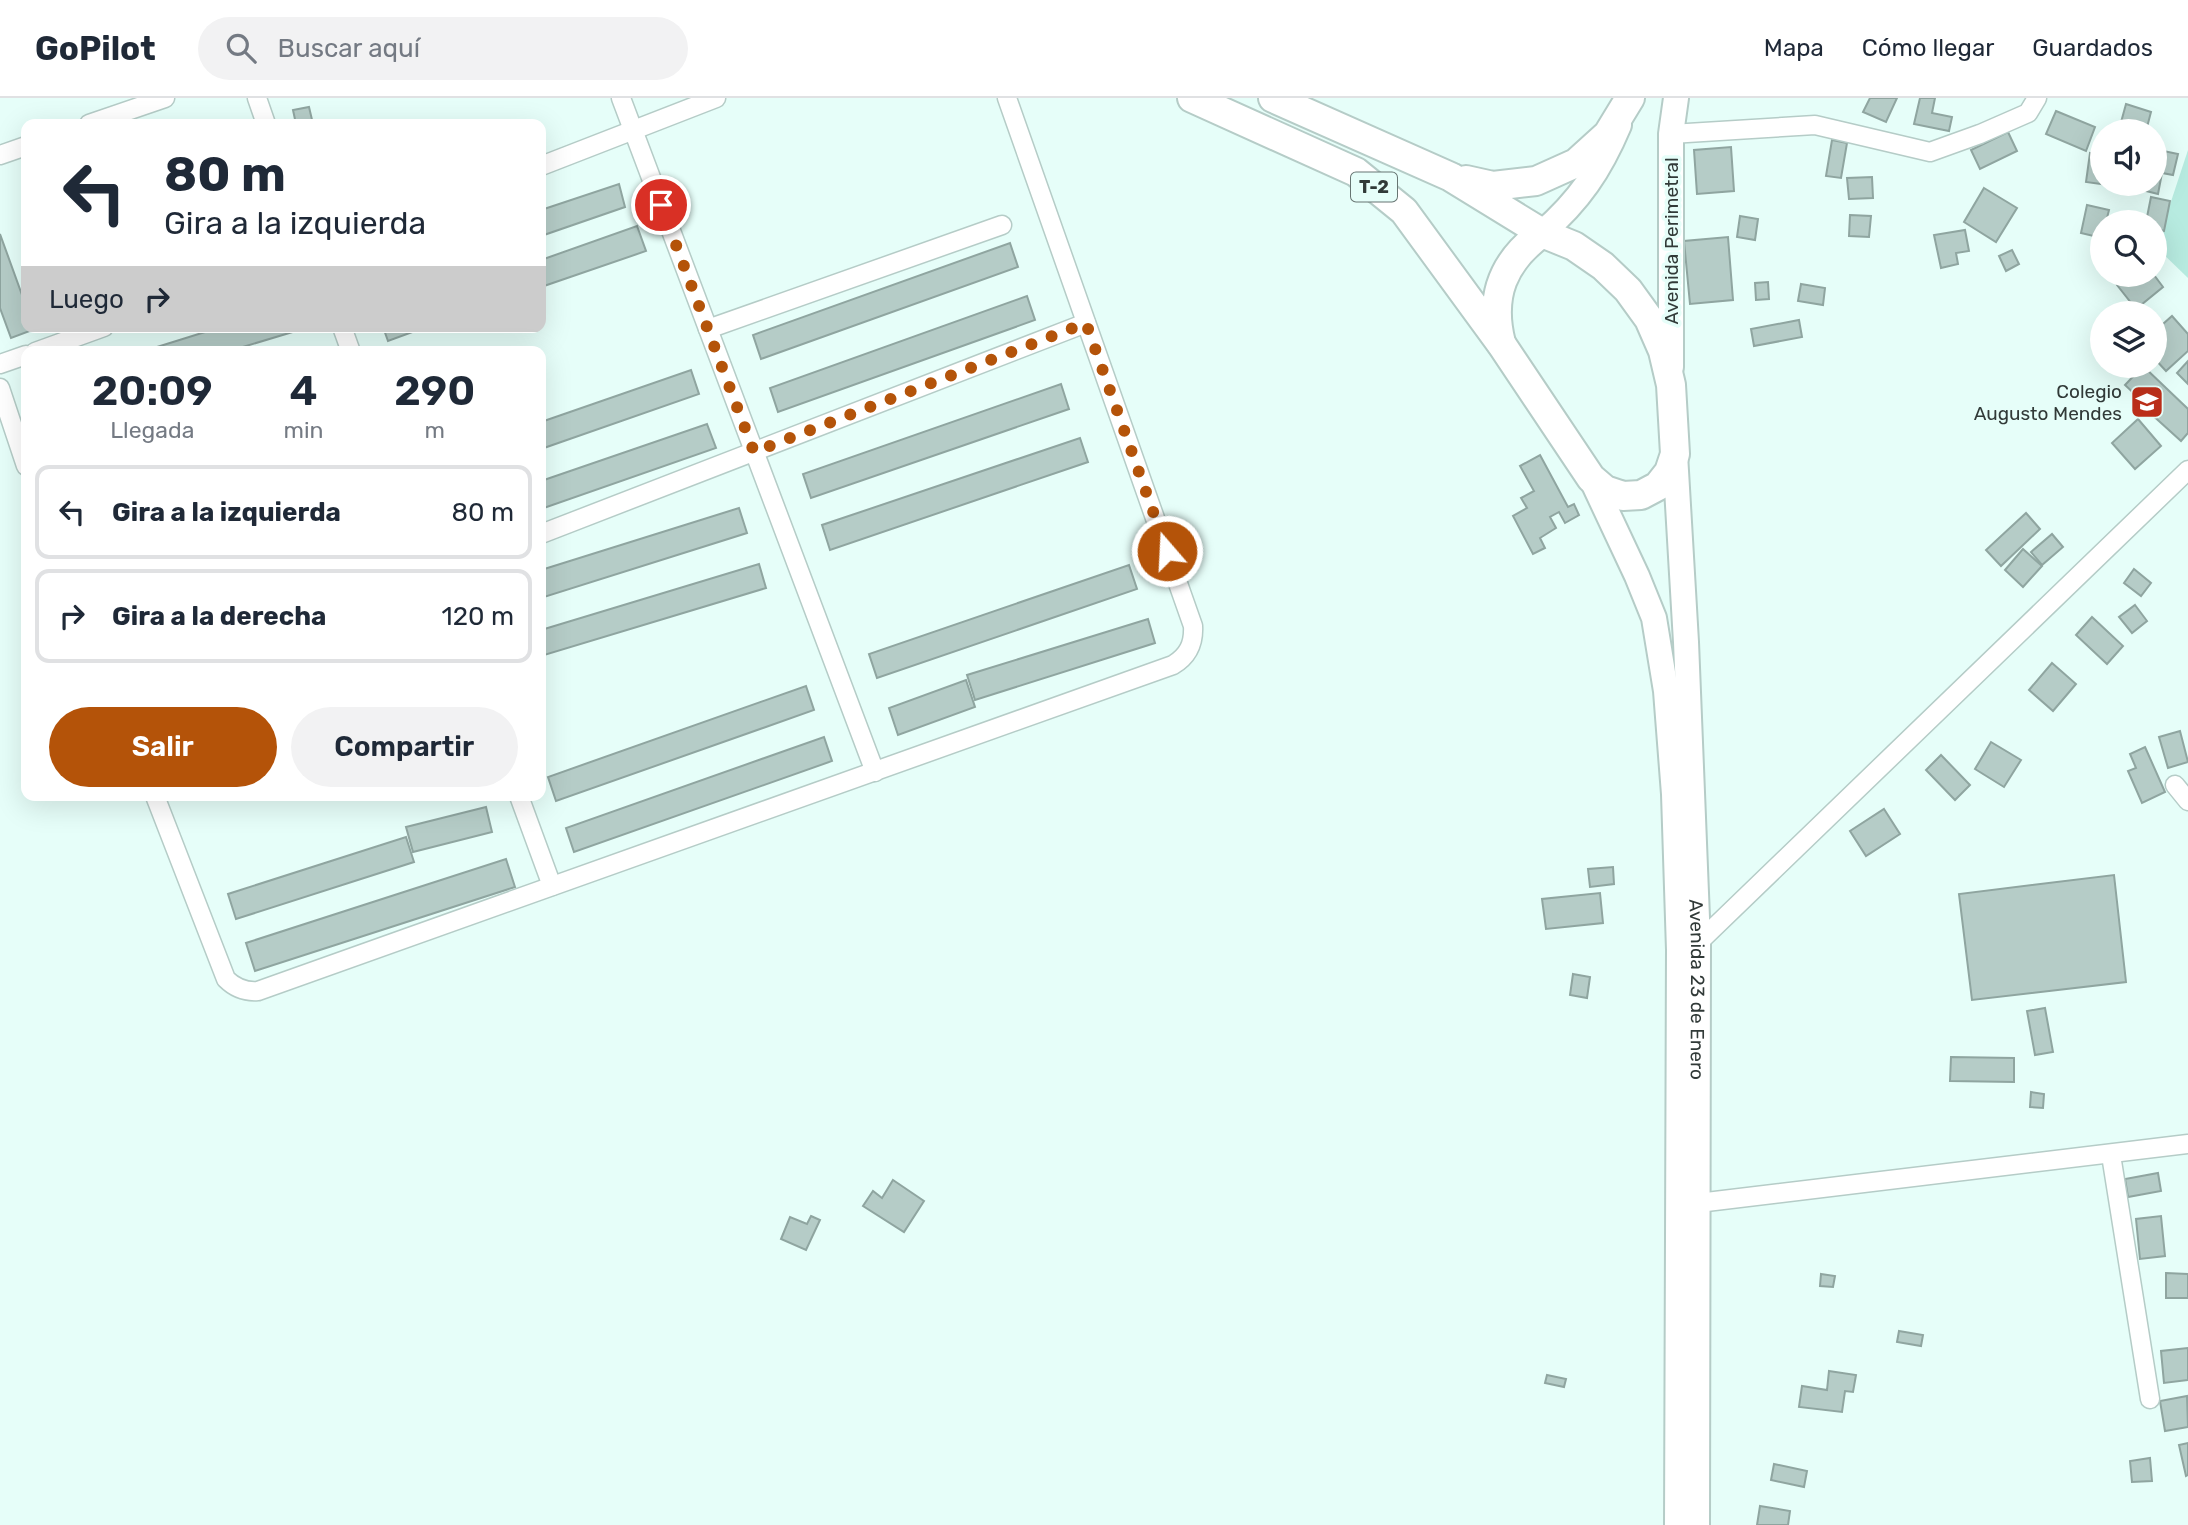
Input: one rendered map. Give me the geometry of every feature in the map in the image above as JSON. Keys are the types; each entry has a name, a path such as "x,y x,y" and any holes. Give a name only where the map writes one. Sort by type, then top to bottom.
{"highway":[{"name":"T-2","path":"1192,98 1356,172 1404,211 1502,345 1591,478 1605,491 1623,496 1641,495 1658,486 1669,472 1675,454 1671,385 1663,351 1648,319 1628,290 1603,266 1574,246 1542,233 1451,177 1273,98"},
{"name":"T-2","path":"1451,177 1493,186 1536,181 1546,177 1576,163 1608,134 1630,98"},
{"name":"T-2","path":"1502,345 1496,313 1502,282 1518,254 1542,233"}],"main road":[{"path":"1542,233 1565,214 1588,185 1607,154 1630,98"},
{"name":"Avenida Perimetral","path":"1671,385 1671,134 1676,98"},
{"name":"Avenida 23 de Enero","path":"1675,454 1686,642 1698,943 1697,1525"},
{"name":"Avenida 23 de Enero","path":"1591,478 1654,618 1666,691 1674,794 1679,950 1677,1525"}],"street":[{"path":"104,119 165,98"},
{"path":"257,98 264,119"},
{"path":"621,98 875,772"},
{"path":"546,164 716,98"},
{"path":"157,801 226,979 238,988 258,991 875,772 1181,660 1192,645 1194,626 1007,98"},
{"path":"1671,134 1815,125 1930,152 2028,113 2037,98"},
{"path":"0,155 21,148"},
{"path":"708,329 1002,225"},
{"path":"546,532 1086,323"},
{"path":"52,346 87,333"},
{"path":"0,364 21,357"},
{"path":"0,388 21,451"},
{"path":"1698,943 2188,470"},
{"path":"2175,785 2188,801"},
{"path":"521,801 552,886"},
{"path":"1699,1203 2188,1144"},
{"path":"2110,1155 2150,1399"}],"green space":[{"path":"2188,150 2188,278 2167,258 2167,214"}],"building":[{"path":"1870,98 1897,98 1886,122 1863,112"},
{"path":"1920,98 1935,98 1932,113 1952,117 1949,131 1914,124"},
{"path":"2126,104 2151,112 2149,119 2122,119"},
{"path":"309,107 312,119 295,119 293,110"},
{"path":"2056,111 2090,125 2090,140 2086,151 2046,134"},
{"path":"2008,132 2017,151 1980,169 1971,150"},
{"path":"1832,140 1847,143 1841,178 1826,176"},
{"path":"1731,147 1734,191 1697,194 1694,150"},
{"path":"2167,152 2178,154 2173,175 2167,174"},
{"path":"2090,153 2090,183 2086,182"},
{"path":"1872,177 1873,198 1849,199 1847,178"},
{"path":"619,184 625,207 546,234 546,208"},
{"path":"1984,188 2017,208 1996,242 1964,222"},
{"path":"2151,197 2170,201 2167,216 2167,210 2148,210"},
{"path":"2087,205 2109,210 2090,210 2090,235 2081,233"},
{"path":"1850,215 1871,216 1869,237 1849,236"},
{"path":"1740,216 1758,219 1755,240 1737,237"},
{"path":"637,226 646,251 546,285 546,258"},
{"path":"1965,230 1969,251 1956,253 1958,264 1941,268 1934,235"},
{"path":"0,234 21,292 21,333 24,333 11,338 0,308"},
{"path":"1728,237 1733,300 1690,304 1684,241"},
{"path":"1010,243 1018,267 761,359 753,335"},
{"path":"2012,250 2019,264 2006,271 1999,256"},
{"path":"1768,282 1769,299 1756,300 1755,283"},
{"path":"1801,284 1825,288 1823,305 1798,301"},
{"path":"2119,287 2163,287 2146,301 2130,301"},
{"path":"1027,296 1035,320 778,412 770,388"},
{"path":"2172,316 2188,334 2188,351 2167,370 2167,320"},
{"path":"1799,320 1802,337 1754,346 1751,329"},
{"path":"202,333 289,333 246,346 160,346"},
{"path":"385,333 410,333 388,341"},
{"path":"2188,361 2188,384 2177,373"},
{"path":"691,370 699,394 546,447 546,420"},
{"path":"2132,378 2156,378 2188,409 2188,433 2181,441 2138,402 2140,399 2125,385"},
{"path":"1061,384 1069,409 811,498 803,474"},
{"path":"2138,419 2161,446 2135,469 2112,443"},
{"path":"707,424 716,448 546,507 546,479"},
{"path":"1080,438 1088,462 830,550 822,525"},
{"path":"1540,455 1568,507 1574,504 1579,515 1565,523 1559,512 1550,517 1556,528 1540,538 1545,548 1533,554 1513,516 1527,508 1521,498 1534,491 1520,466"},
{"path":"739,508 747,533 546,596 546,568"},
{"path":"2026,513 2040,529 2001,566 1986,550"},
{"path":"2052,534 2063,547 2042,565 2031,552"},
{"path":"2023,549 2042,566 2023,587 2005,570"},
{"path":"759,564 766,588 546,654 546,628"},
{"path":"1129,565 1137,589 877,678 869,654"},
{"path":"2134,569 2151,583 2141,596 2124,583"},
{"path":"2135,605 2147,621 2132,633 2119,617"},
{"path":"2092,617 2123,646 2107,664 2076,635"},
{"path":"1148,619 1155,643 975,700 967,675"},
{"path":"2052,663 2076,684 2053,711 2029,690"},
{"path":"966,680 975,707 898,735 889,708"},
{"path":"806,686 814,710 556,801 548,777"},
{"path":"2180,731 2188,762 2168,768 2159,737"},
{"path":"824,737 832,761 574,852 566,828"},
{"path":"1991,742 2021,760 2004,787 1975,769"},
{"path":"2145,747 2165,792 2142,803 2128,771 2136,768 2130,754"},
{"path":"1941,755 1970,785 1955,800 1926,770"},
{"path":"486,807 492,832 413,852 406,827"},
{"path":"1884,809 1900,834 1866,856 1850,831"},
{"path":"406,837 414,862 236,919 228,894"},
{"path":"506,859 515,887 255,971 246,943"},
{"path":"1613,867 1614,884 1590,887 1588,869"},
{"path":"2114,875 2126,982 1972,1000 1959,894"},
{"path":"1600,893 1603,923 1546,929 1542,899"},
{"path":"1573,974 1590,977 1587,998 1570,995"},
{"path":"2045,1008 2053,1052 2035,1055 2027,1011"},
{"path":"1951,1057 2014,1058 2014,1082 1950,1081"},
{"path":"2031,1092 2044,1094 2043,1108 2030,1107"},
{"path":"2158,1173 2161,1191 2128,1197 2125,1179"},
{"path":"893,1180 924,1201 904,1232 863,1206 873,1191 882,1198"},
{"path":"811,1216 820,1220 806,1250 781,1239 790,1217 807,1224"},
{"path":"2161,1216 2165,1256 2140,1259 2136,1219"},
{"path":"2166,1273 2188,1274 2188,1298 2166,1298"},
{"path":"1821,1274 1835,1276 1833,1287 1820,1286"},
{"path":"1899,1331 1923,1335 1921,1346 1897,1342"},
{"path":"2188,1348 2188,1380 2164,1383 2161,1351"},
{"path":"1829,1371 1856,1375 1853,1392 1845,1391 1842,1412 1799,1407 1802,1386 1827,1390"},
{"path":"1547,1375 1566,1379 1564,1387 1545,1383"},
{"path":"2187,1396 2188,1427 2165,1431 2160,1401"},
{"path":"2188,1443 2188,1475 2186,1476 2179,1445"},
{"path":"2150,1458 2152,1481 2132,1482 2130,1461"},
{"path":"1774,1464 1807,1471 1804,1487 1771,1480"},
{"path":"1760,1506 1790,1511 1788,1525 1757,1525"}],"place":[{"name":"Colegio Augusto Mendes","path":"2147,402"}],"route":[{"path":"661,205 754,452 1086,323 1167,551"}]}
